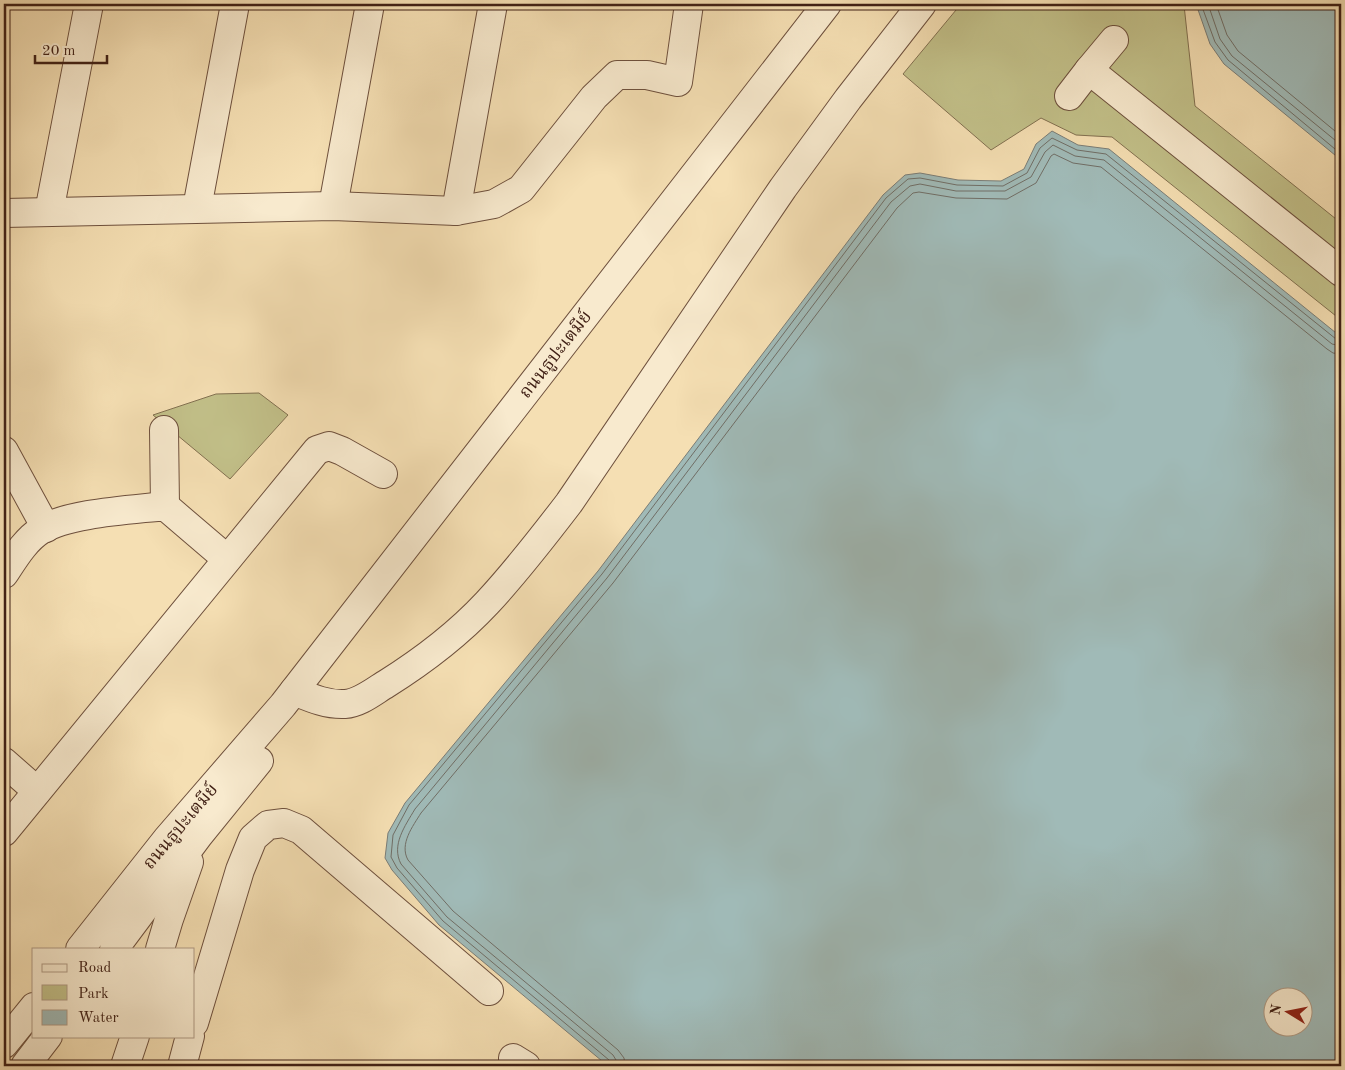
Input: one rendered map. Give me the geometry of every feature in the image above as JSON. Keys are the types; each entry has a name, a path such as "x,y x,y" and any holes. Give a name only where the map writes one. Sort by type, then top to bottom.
{"street":[{"path":"49,212 89,4"},
{"path":"197,208 235,4"},
{"path":"333,206 370,4"},
{"path":"456,211 493,4"},
{"path":"4,212 333,206 456,211 494,204 521,189 594,97 616,75 648,76 678,82 689,4"},
{"name":"ถนนธูปะเตมีย์","path":"81,948 167,840 289,698 828,4"},
{"path":"289,698 346,704 362,699 412,668 487,604 569,503 800,164 922,4"},
{"path":"1069,96 1114,40"},
{"path":"1089,70 1341,272"},
{"path":"164,430 165,506"},
{"path":"4,832 317,450 329,446 342,451 383,474"},
{"path":"4,451 46,528"},
{"path":"4,574 28,540 41,530 78,517 165,506 227,559"},
{"name":"ถนนธูปะเตมีย์","path":"115,948 199,835 269,748 289,698"},
{"path":"4,762 37,791"},
{"path":"217,812 253,838"},
{"path":"195,1020 240,870 253,838 268,825 284,823 301,830 488,991"},
{"path":"160,948 199,835"},
{"path":"4,1044 32,1009"},
{"path":"25,1066 46,1038"},
{"path":"125,1066 134,1038"},
{"path":"182,1066 189,1038"}],"green space":[{"path":"961,4 1184,5 1195,106 1341,223 1341,320 1112,137 1076,135 1041,118 991,150 903,74"},
{"path":"259,393 288,415 230,479 153,415 216,394"}],"water":[{"path":"1196,4 1341,4 1341,160 1224,64 1210,44"},
{"path":"1052,131 1078,145 1109,149 1341,337 1341,1066 608,1066 439,925 392,870 385,858 388,833 405,803 598,571 883,195 905,175 920,173 958,180 1001,181 1024,169 1036,144"}]}
